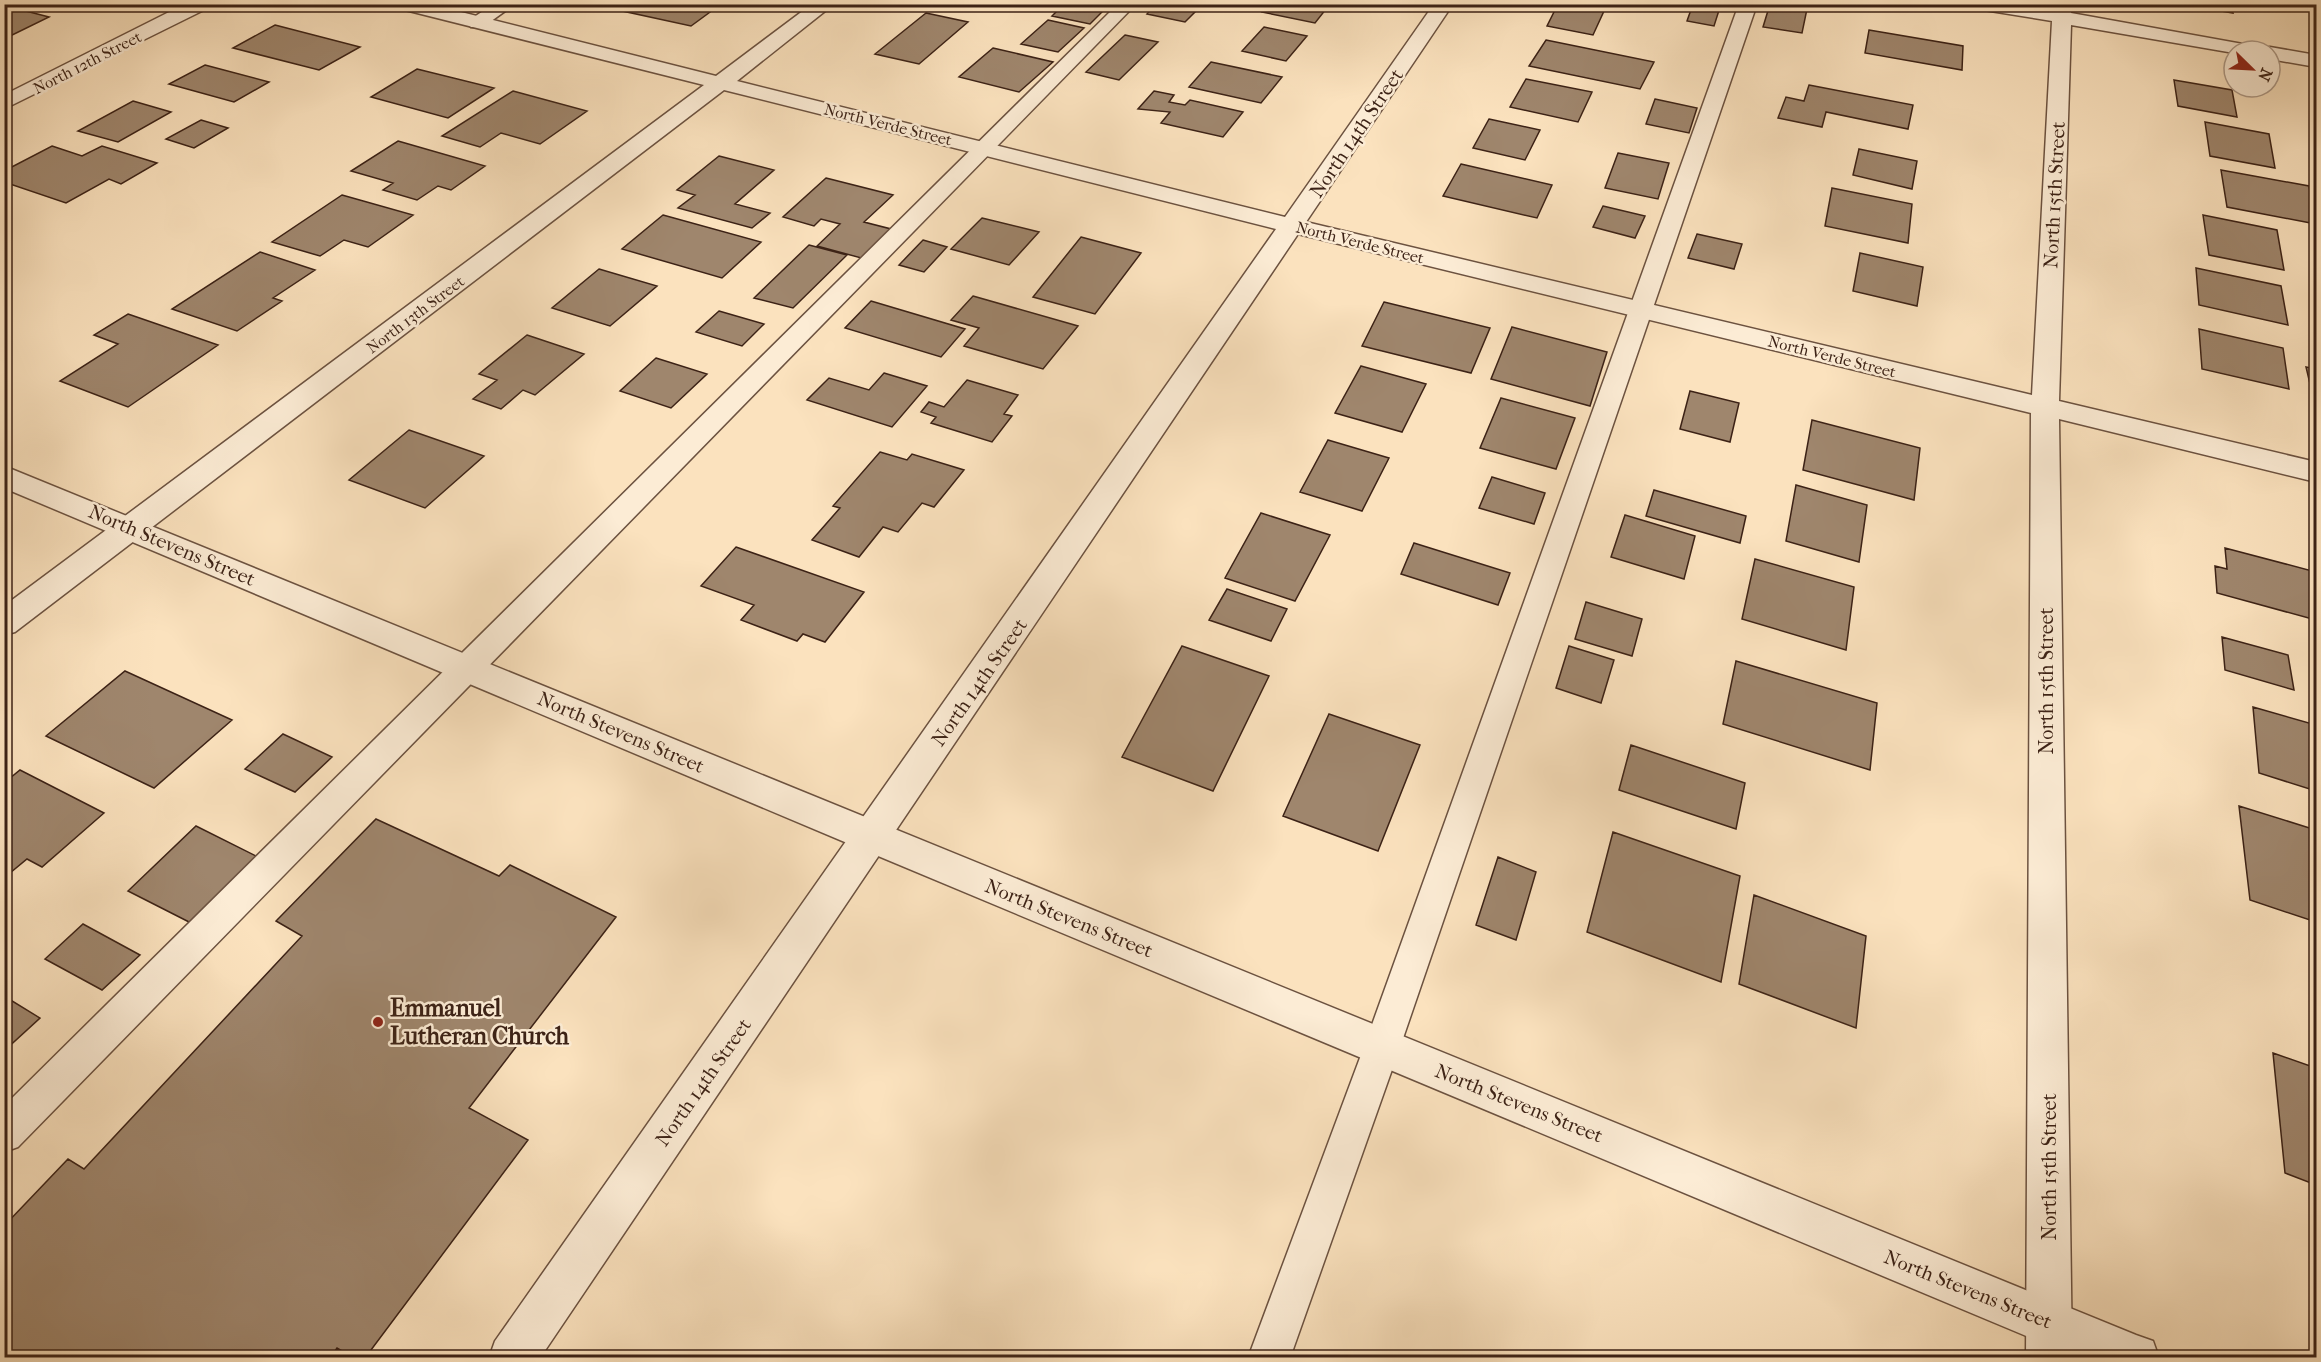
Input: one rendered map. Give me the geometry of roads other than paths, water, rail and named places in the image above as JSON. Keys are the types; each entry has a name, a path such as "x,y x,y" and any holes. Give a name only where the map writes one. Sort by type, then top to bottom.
{"street":[{"name":"North 12th Street","path":"4,103 201,4"},
{"name":"North Verde Street","path":"404,4 1293,226 2316,472"},
{"name":"North 13th Street","path":"4,623 825,4"},
{"name":"North 14th Street","path":"512,1358 1444,4"},
{"path":"1984,4 2062,11 2222,44"},
{"name":"North 15th Street","path":"2049,1340 2045,407 2062,11"},
{"path":"2282,55 2316,61"},
{"name":"North Stevens Street","path":"4,476 1382,1047 2049,1340 2136,1358"}],"lane":[{"path":"477,22 507,4"},
{"path":"4,1133 1128,4"},
{"path":"1269,1358 1382,1047 1639,309 1748,4"}],"place":[{"name":"Emmanuel Lutheran Church","path":"378,1022"}]}
